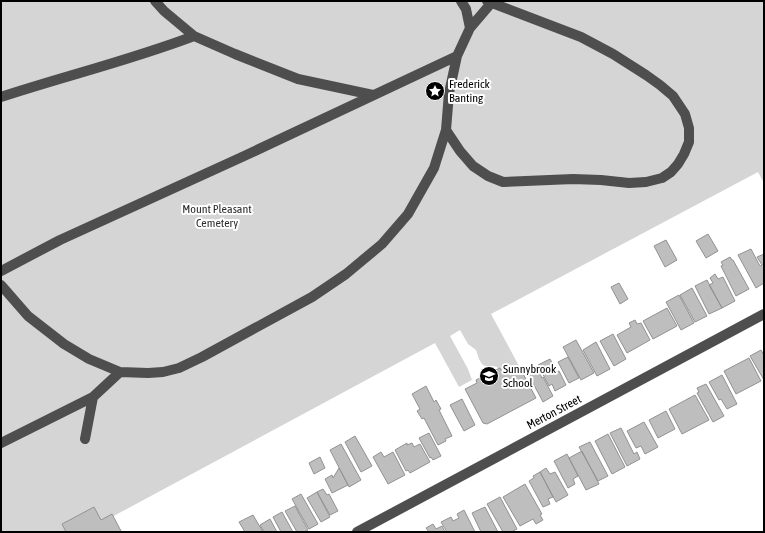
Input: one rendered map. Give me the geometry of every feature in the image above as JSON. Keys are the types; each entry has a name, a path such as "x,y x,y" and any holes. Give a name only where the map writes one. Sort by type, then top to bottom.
{"street":[{"path":"155,1 164,11 194,36 234,54 298,79 373,95"},
{"path":"461,1 466,9 470,28"},
{"path":"1,285 28,316 64,344 89,358 120,372 163,372 179,368 312,297 346,274 382,244 408,214 434,168 446,130 449,93 457,56 470,28 490,2 581,37 613,54 660,84 673,96 685,114 689,128 689,142 678,164 671,172 662,178 646,182 629,183 573,179 503,182 488,176 473,166 446,130"},
{"path":"1,97 147,53 194,36"},
{"path":"1,271 60,240 242,157 457,56"},
{"name":"Merton Street","path":"357,532 764,314"},
{"path":"1,443 93,397 120,372"},
{"path":"85,439 93,397"}],"green space":[{"name":"Mount Pleasant Cemetery","path":"1,1 764,1 764,183 758,172 491,314 519,366 503,374 500,368 498,369 497,367 485,366 482,364 476,350 468,344 460,330 450,336 468,369 472,380 459,387 435,343 84,532 1,532"}],"building":[{"path":"708,234 718,251 706,258 696,241"},
{"path":"666,240 677,260 665,267 654,246"},
{"path":"751,249 760,266 762,265 757,257 764,254 764,283 756,288 738,255"},
{"path":"730,257 749,289 736,296 721,266 723,265 721,262"},
{"path":"715,274 718,279 723,277 735,301 722,308 709,285 713,283 710,278"},
{"path":"707,280 722,308 709,314 695,286"},
{"path":"619,283 628,299 620,304 611,287"},
{"path":"692,288 707,316 695,322 680,295"},
{"path":"679,295 694,323 681,330 666,302"},
{"path":"667,308 677,326 653,339 643,321"},
{"path":"635,320 637,324 641,323 650,340 627,353 617,335 631,327 629,323"},
{"path":"613,334 626,359 614,366 600,341"},
{"path":"576,340 594,373 581,380 563,347"},
{"path":"596,342 610,369 597,376 583,350"},
{"path":"761,350 764,355 764,380 750,356"},
{"path":"568,357 579,378 569,383 558,362"},
{"path":"749,358 761,381 736,394 724,371"},
{"path":"550,359 557,372 559,371 566,385 555,391 552,384 549,386 538,365"},
{"path":"519,366 536,398 487,424 483,423 465,389 477,383 476,380 500,368 503,374"},
{"path":"536,366 553,396 543,402 526,370"},
{"path":"722,375 737,404 727,409 721,399 719,400 709,382"},
{"path":"706,384 724,416 713,422 697,393 699,392 697,388"},
{"path":"426,386 434,402 436,400 441,409 439,410 452,436 445,439 446,441 438,445 424,418 422,419 417,411 420,409 412,394"},
{"path":"695,395 709,420 682,434 669,409"},
{"path":"462,399 475,425 464,431 450,405"},
{"path":"666,411 675,429 658,438 649,420"},
{"path":"644,422 658,447 645,454 641,446 636,448 627,431"},
{"path":"621,428 634,454 637,452 640,459 627,466 610,433"},
{"path":"429,433 441,456 433,460 431,457 430,458 419,438"},
{"path":"608,434 625,467 612,474 595,441"},
{"path":"355,436 372,466 361,472 345,442"},
{"path":"590,442 608,476 598,481 579,447"},
{"path":"407,443 407,445 412,443 414,447 420,444 430,462 410,473 408,470 406,471 395,450"},
{"path":"341,444 361,480 349,487 330,450"},
{"path":"582,451 599,484 586,490 569,458"},
{"path":"381,452 384,457 393,452 405,475 388,484 373,457"},
{"path":"567,454 578,476 573,479 575,484 568,488 554,461"},
{"path":"320,457 325,468 314,474 309,463"},
{"path":"339,468 348,485 332,493 325,479 332,475 333,478"},
{"path":"546,468 550,474 555,472 568,495 556,502 540,472"},
{"path":"540,472 553,497 548,499 550,504 543,507 529,481 534,478 533,476"},
{"path":"525,484 542,514 540,515 543,520 536,524 533,519 520,526 503,497"},
{"path":"323,489 327,495 329,494 338,511 330,515 317,492"},
{"path":"317,492 330,517 321,522 307,498"},
{"path":"301,494 318,524 309,529 292,499"},
{"path":"500,497 517,529 511,532 503,532 487,504"},
{"path":"295,506 308,530 304,532 297,532 285,511"},
{"path":"94,507 101,520 112,514 121,531 66,532 62,524"},
{"path":"485,507 498,532 481,532 472,513"},
{"path":"464,510 475,532 447,532 441,522 451,517 453,521 459,518 457,514"},
{"path":"282,512 293,532 281,532 273,517"},
{"path":"253,515 263,532 245,532 239,522"},
{"path":"270,519 277,532 264,532 260,525"},
{"path":"433,524 436,529 442,526 445,532 429,532 426,528"}],"place":[{"name":"Frederick Banting","path":"435,91"},
{"name":"Sunnybrook School","path":"489,376"}]}
